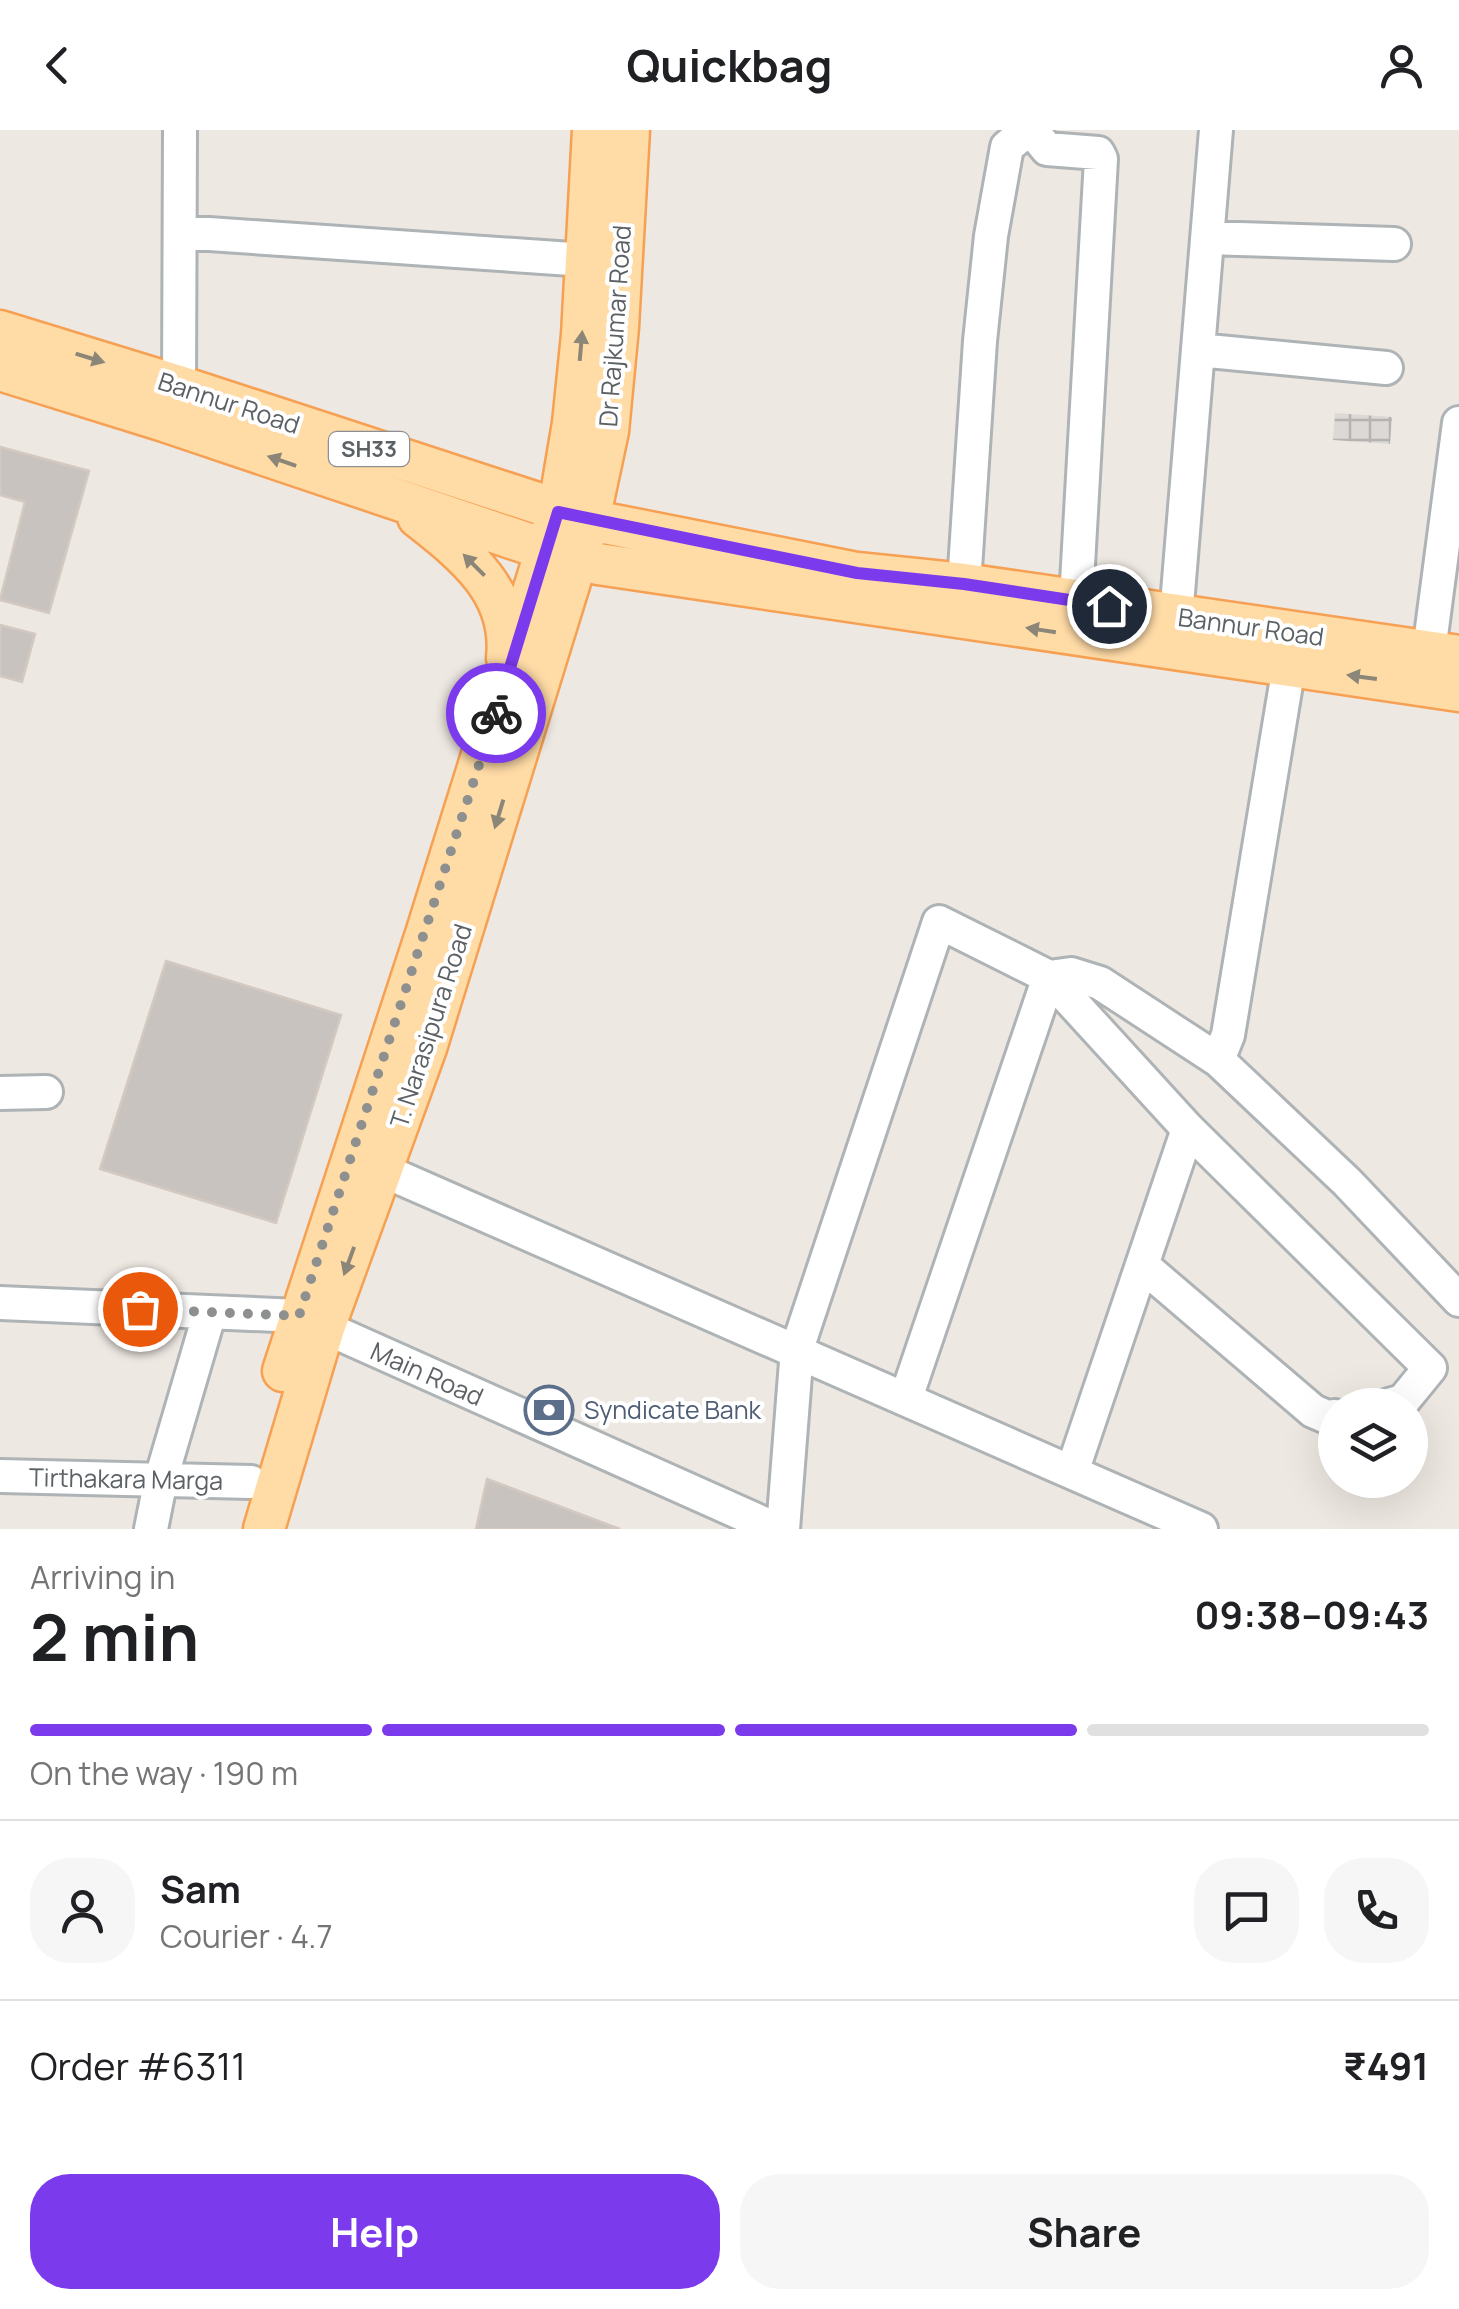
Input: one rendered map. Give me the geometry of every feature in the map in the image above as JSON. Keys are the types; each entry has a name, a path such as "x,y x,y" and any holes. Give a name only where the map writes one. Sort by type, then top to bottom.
{"main road":[{"name":"Dr Rajkumar Road","path":"591,130 586,260 591,427"},
{"name":"Dr Rajkumar Road","path":"568,535 618,327 629,130"},
{"name":"Bannur Road","path":"0,331 433,470 568,535 687,558 964,584 1176,618 1444,653"},
{"path":"0,370 395,498 568,535"},
{"path":"433,470 502,475 535,472 591,427 628,499 687,558"},
{"path":"395,498 454,545 488,579 503,612 523,683"},
{"name":"T. Narasipura Road","path":"236,1529 312,1322 568,535"},
{"path":"523,683 588,592 613,579 687,558 1290,666 1459,691"},
{"name":"T. Narasipura Road","path":"264,1529 312,1322 382,1170 426,1048 523,683"}],"street":[{"path":"179,386 180,130"},
{"path":"1176,618 1216,130"},
{"path":"964,584 980,341 992,236 1007,147 1034,131 1047,149 1091,150 1100,159 1076,600"},
{"path":"180,232 586,260"},
{"path":"1207,238 1394,244"},
{"path":"1198,350 1386,368"},
{"path":"1444,653 1459,423"},
{"path":"1218,1060 1228,1034 1290,666"},
{"path":"779,1529 797,1349 939,922 1049,976 1188,1129 1430,1368 1414,1388"},
{"path":"1049,976 1071,974 1100,982 1218,1060 1347,1182 1459,1300"},
{"path":"906,1398 1049,976"},
{"path":"0,1093 46,1092"},
{"path":"1072,1472 1188,1129"},
{"path":"382,1170 1200,1529"},
{"path":"1142,1264 1318,1414"},
{"path":"0,1303 210,1312 312,1322"},
{"path":"150,1529 210,1312"},
{"name":"Main Road","path":"312,1322 779,1529"},
{"name":"Tirthakara Marga","path":"0,1476 251,1482"}],"shaded area":[{"path":"1335,413 1392,417 1390,444 1333,440"}],"building":[{"path":"0,447 89,471 49,613 0,600 25,502 0,495"},
{"path":"0,625 35,634 22,682 0,676"},
{"path":"166,961 341,1015 276,1223 100,1169"},
{"path":"487,1479 620,1529 476,1529"}],"way so far":[{"path":"140,1309 299,1316 496,713"}],"place":[{"name":"Syndicate Bank","path":"549,1410"}],"route":[{"path":"496,713 558,512 857,573 1109,606"}]}
